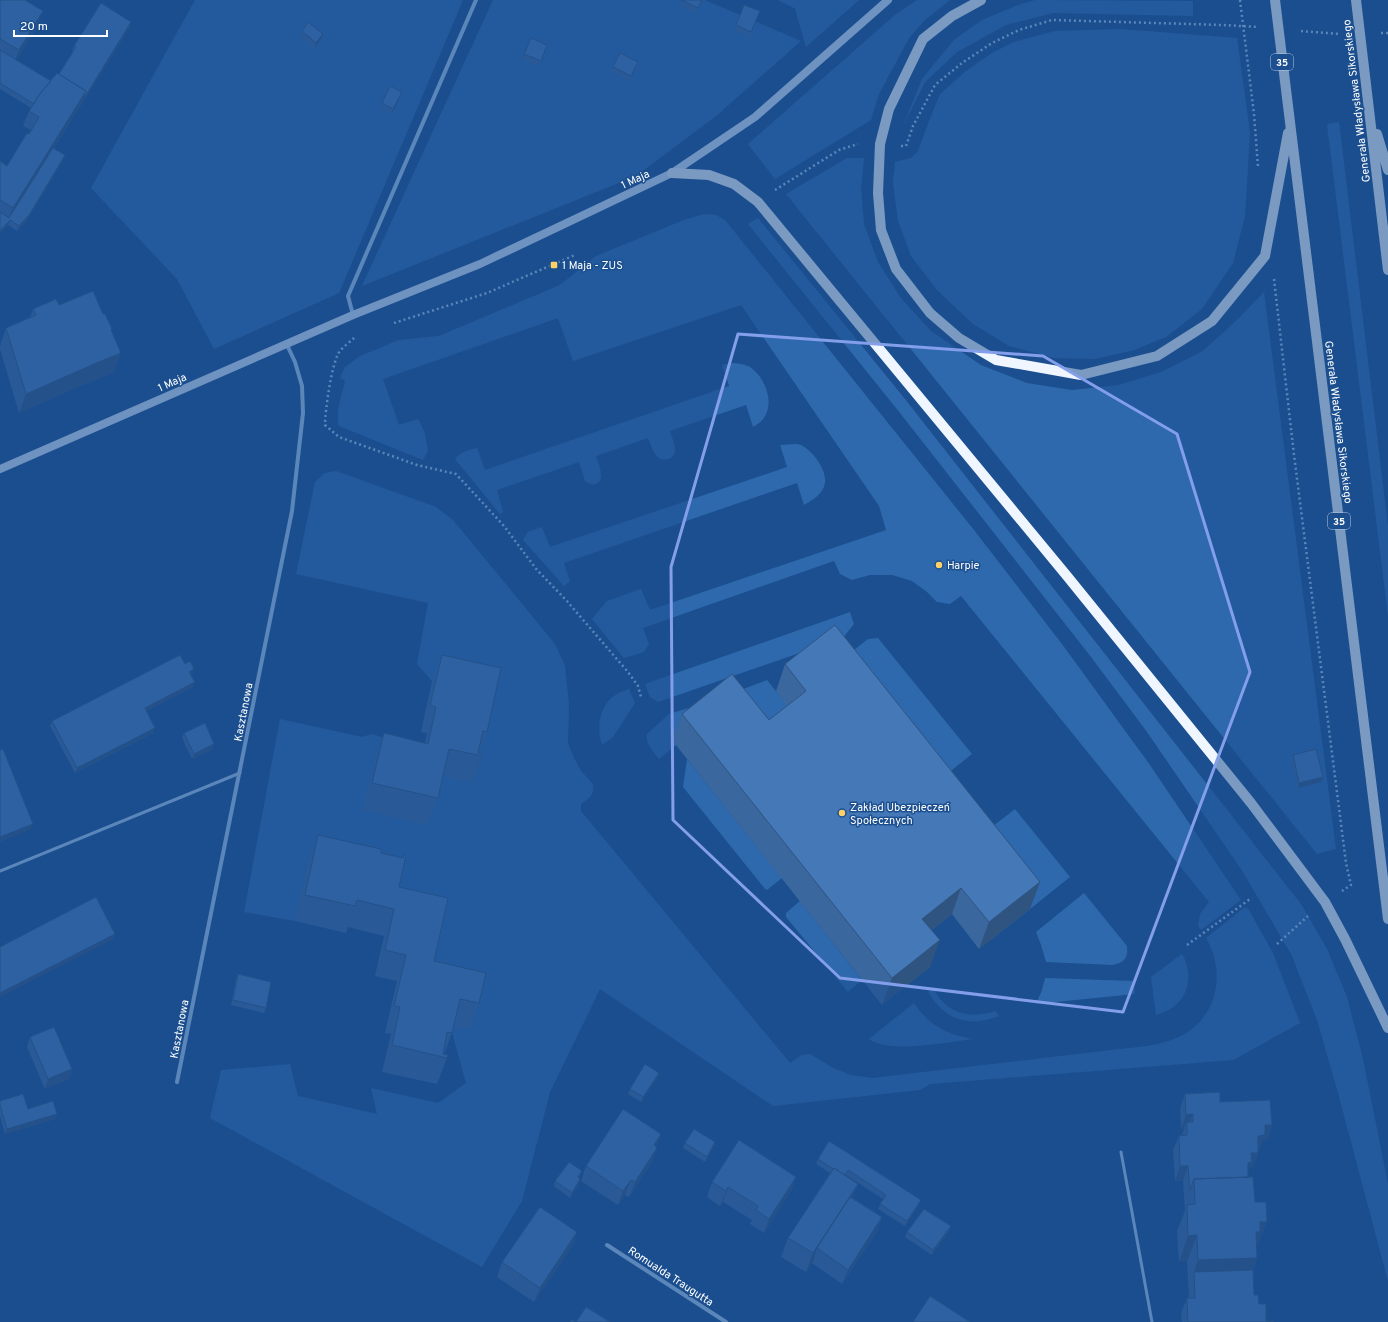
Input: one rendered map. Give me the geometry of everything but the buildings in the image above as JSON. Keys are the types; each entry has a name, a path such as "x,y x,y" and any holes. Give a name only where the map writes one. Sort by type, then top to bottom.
{"main road":[{"path":"981,0 952,16 923,39 889,109 880,144 878,193 881,230 896,269 930,313 959,338 996,360 1081,375 1157,356 1212,321 1265,256 1290,123"},
{"name":"Generała Władysława Sikorskiego","path":"1275,0 1388,919"},
{"name":"Generała Władysława Sikorskiego","path":"1356,0 1388,270"},
{"path":"1369,111 1388,170"},
{"path":"672,173 709,175 734,184 758,202 1067,576 1251,802 1324,902 1345,939 1388,1028"}],"street":[{"path":"353,316 348,296 476,0"},
{"name":"1 Maja","path":"0,469 353,316 480,264 672,173 755,117 888,0"},
{"name":"Kasztanowa","path":"177,1082 292,511 303,413 302,386 295,362 287,345"},
{"name":"Romualda Traugutta","path":"606,1245 726,1322"}],"lane":[{"path":"0,871 240,773"},
{"path":"1121,1152 1152,1322"}],"path":[{"path":"1240,0 1254,114 1259,172"},
{"path":"758,202 839,150 861,143 906,146 913,126 935,85 962,62 992,43 1018,30 1052,20 1216,24 1262,28"},
{"path":"1301,31 1346,34"},
{"path":"1374,33 1388,33"},
{"path":"389,324 487,293 575,256"},
{"path":"1265,256 1272,264 1294,455 1346,863 1351,885 1324,902 1277,944"},
{"path":"359,335 339,351 333,370 325,415 325,425 339,437 417,465 456,474 504,526 537,570 566,600 628,672 638,686 641,698"},
{"path":"1187,945 1250,899"}],"highlighted area":[{"path":"738,334 1043,356 1177,434 1250,672 1123,1012 840,978 673,820 671,567"}],"shaded area":[{"path":"195,0 463,0 339,293 214,349 177,279 91,188"},
{"path":"493,0 705,0 801,41 716,116 636,176 362,286"},
{"path":"778,0 859,0 806,47 796,9"},
{"path":"917,0 950,0 925,20 909,38 879,94 871,120 775,179 748,144 895,15"},
{"path":"1035,0 1193,1 1193,16 1053,13 1006,25 957,52 925,82 903,126 922,79 954,40 982,20 1018,5"},
{"path":"1120,29 1237,38 1250,132 1245,216 1233,263 1202,309 1166,337 1134,350 1095,359 1054,358 1009,346 973,324 937,290 911,256 898,221 893,183 895,162 911,158 918,151 940,94 966,71 992,53 1014,42 1055,31"},
{"path":"1339,122 1388,526 1388,616 1327,124"},
{"path":"847,158 864,158 861,188 864,224 878,262 900,297 931,331 981,365 1027,383 1072,390 1119,385 1161,372 1203,351 1238,319 1264,292 1336,849 1317,854 786,194"},
{"path":"704,214 716,215 725,220 974,530 1062,644 1150,765 1241,900 1201,930 1198,926 1200,914 1209,902 961,596 950,604 937,602 927,592 912,581 892,575 870,575 852,580 840,574 834,561 643,628 649,644 644,652 624,658 592,619 607,601 641,589 650,610 886,530 879,506 741,305 573,361 558,318 383,379 399,425 418,419 425,433 428,451 423,460 339,426 338,409 345,381 340,378 345,367 360,356 399,340 439,336 560,285 596,256 684,220"},
{"path":"758,218 905,399 1301,904 1327,949 1347,997 1363,1059 1388,1184 1388,1281 1317,1020 1292,956 1243,872 1147,732 1091,657 900,413 748,224"},
{"path":"732,363 746,365 757,373 766,389 768,398 766,415 761,422 753,427 746,405 670,431 675,450 672,457 668,459 660,459 657,456 648,438 596,456 601,475 599,482 595,484 585,481 579,462 497,490 503,512 500,514 455,459 465,452 477,448 485,470 729,386 722,365"},
{"path":"799,444 806,448 818,461 824,472 824,487 814,499 804,505 797,483 564,563 570,581 564,586 523,540 528,532 542,527 550,547 787,467 780,445"},
{"path":"336,471 436,507 453,520 555,644 565,666 569,705 568,743 581,771 593,784 592,794 581,804 581,811 790,1063 802,1055 810,1054 833,1068 851,1075 872,1078 1141,1047 1174,1039 1188,1032 1200,1022 1208,1010 1214,996 1217,982 1216,967 1213,952 1206,938 1245,907 1249,910 1273,953 1300,1023 1233,1060 930,1084 920,1090 773,1106 600,989 550,1092 522,1201 482,1267 210,1118 221,1070 290,1064 298,1096 377,1114 371,1088 438,1103 466,1083 450,1025 424,988 438,925 295,921 244,912 280,719 362,737 372,734 393,741 440,776 491,695 432,681 417,664 428,603 296,574 315,482 325,473"},
{"path":"850,612 854,624 843,638 658,702 650,697 645,684"},
{"path":"878,638 972,754 932,786 836,664 868,639"},
{"path":"767,680 797,717 759,747 735,692"},
{"path":"629,689 635,703 613,737 602,745 599,724 603,710 606,704 617,694"},
{"path":"705,703 676,745 659,759 648,744 647,734 669,714"},
{"path":"687,759 782,878 767,890 683,787"},
{"path":"1015,809 1070,877 1030,909 975,840"},
{"path":"1084,893 1127,946 1127,954 1125,959 1113,965 1046,962 1036,932"},
{"path":"800,901 862,980 848,992 786,917 786,913"},
{"path":"1182,954 1188,972 1185,992 1176,1005 1156,1015 1151,977"},
{"path":"1045,978 1134,981 1135,994 1036,1004"},
{"path":"933,988 938,997 951,1009 976,1015 995,1011 999,1016 988,1020 978,1021 959,1019 950,1015 935,1002 928,992"},
{"path":"914,1003 926,1018 939,1028 973,1039 919,1046 890,1046 869,1039"}],"place":[{"name":"1 Maja - ZUS","path":"554,265"},
{"name":"Harpie","path":"939,565"},
{"name":"Zakład Ubezpieczeń Społecznych","path":"842,813"}]}
